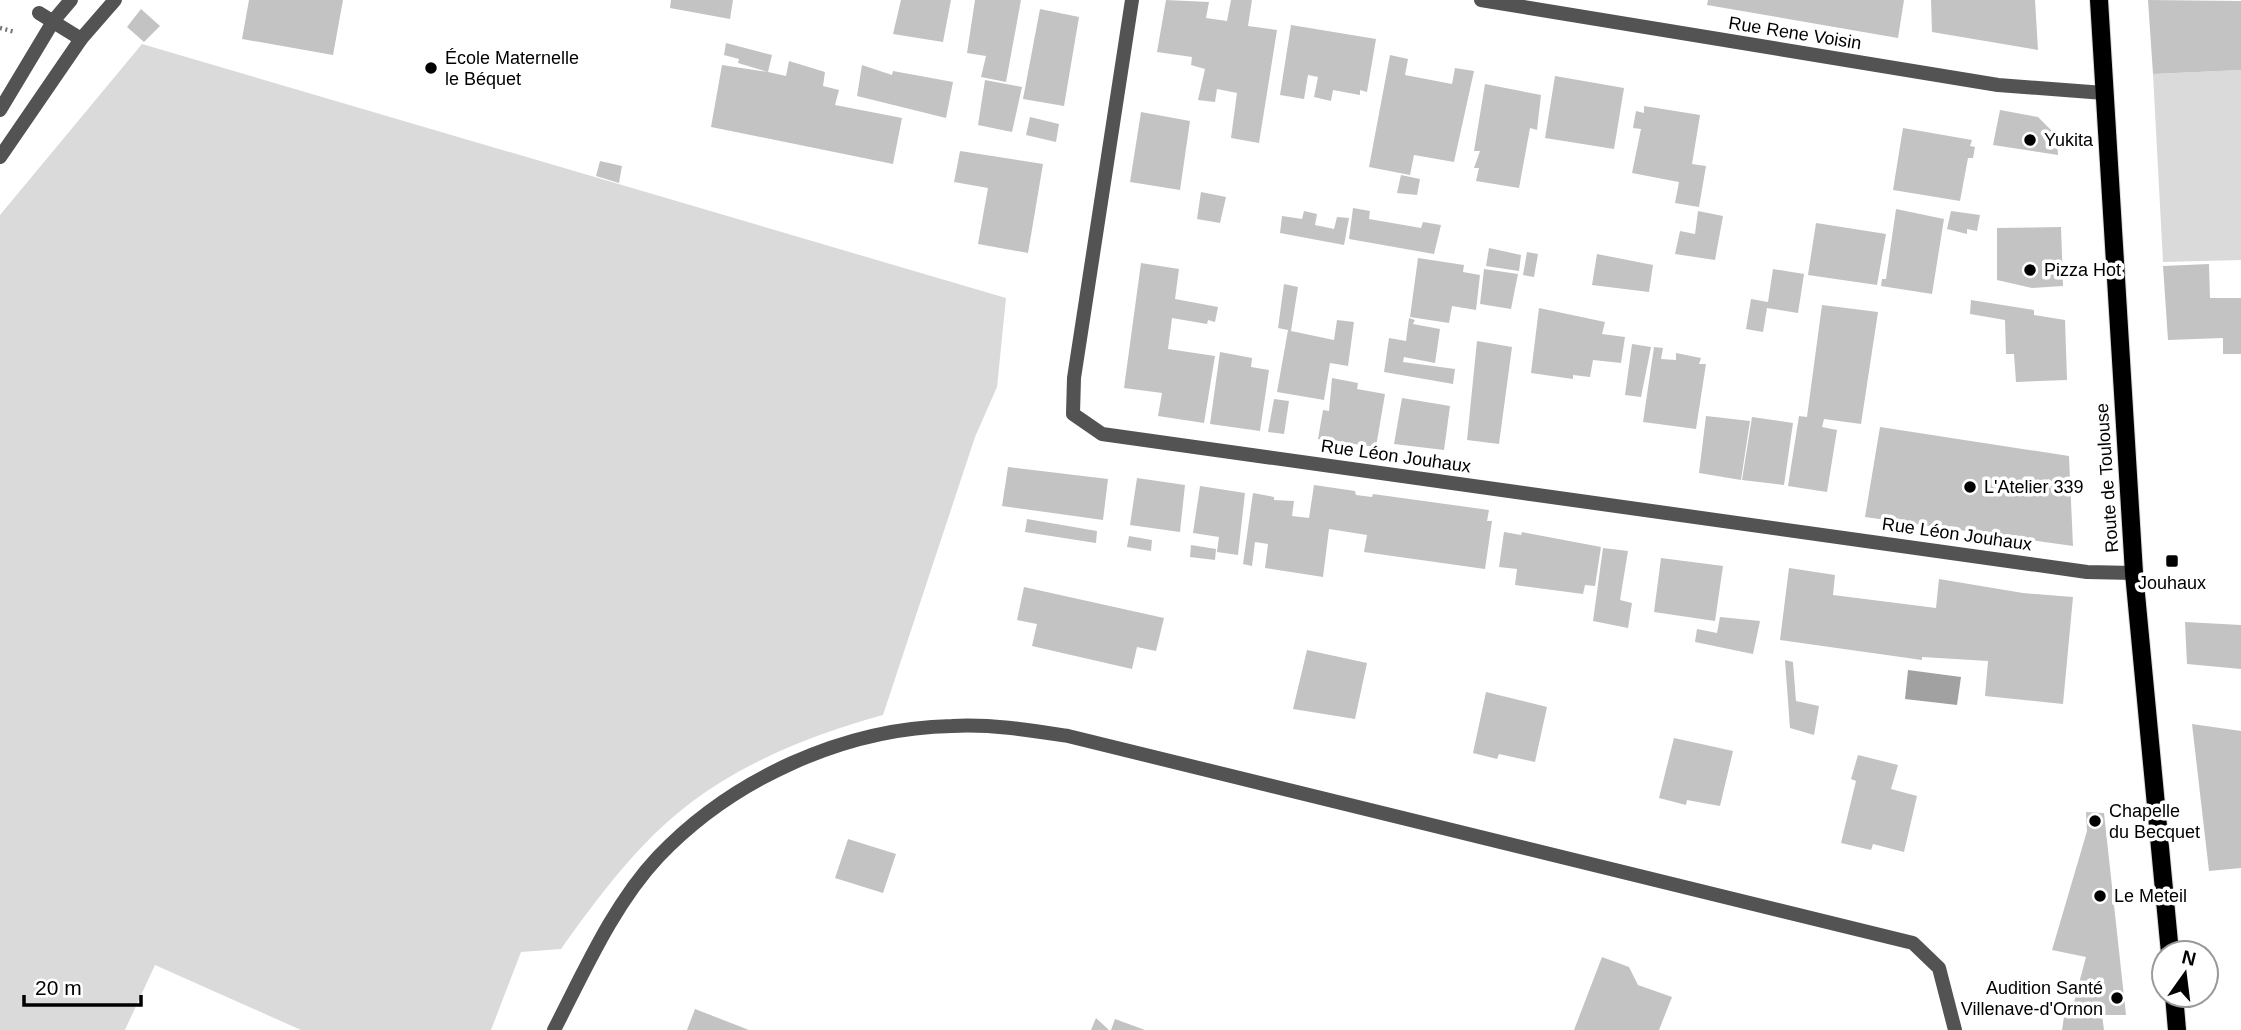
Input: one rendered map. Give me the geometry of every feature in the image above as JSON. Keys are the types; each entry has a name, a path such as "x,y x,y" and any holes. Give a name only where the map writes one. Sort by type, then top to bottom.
{"main road":[{"name":"Route de Toulouse","path":"2099,0 2134,573 2169,939"},
{"path":"2176,1009 2178,1030"}],"street":[{"path":"0,110 54,20 71,0"},
{"path":"0,157 81,39 115,0"},
{"name":"Rue Léon Jouhaux","path":"1132,0 1074,378 1073,414 1102,434 2087,572 2134,573"},
{"name":"Rue Rene Voisin","path":"1481,0 1998,85 2104,93"},
{"path":"39,13 81,39"},
{"path":"554,1030 622,907 656,859 698,818 743,787 807,758 864,739 950,726 1004,726 1068,736 1913,943 1939,968 1955,1030"}],"shaded area":[{"path":"142,44 1006,298 997,387 975,437 883,715 784,749 714,786 673,817 621,870 561,949 521,952 491,1030 301,1030 155,965 125,1030 0,1030 0,215"},
{"path":"2241,70 2241,260 2163,262 2153,74"},
{"path":"1908,670 1961,677 1957,705 1905,699"}],"building":[{"path":"249,0 343,0 333,55 242,39"},
{"path":"671,0 733,0 730,19 670,8"},
{"path":"901,0 951,0 943,42 893,34"},
{"path":"975,0 1021,0 1006,82 981,77 986,56 967,53"},
{"path":"1166,0 1209,2 1206,18 1227,21 1231,0 1252,0 1248,26 1277,30 1259,143 1231,138 1237,93 1217,89 1215,102 1198,100 1205,69 1191,65 1192,57 1157,52"},
{"path":"1708,0 1904,0 1898,38 1707,5"},
{"path":"1931,0 2035,0 2038,50 1932,32"},
{"path":"2148,0 2241,1 2241,70 2153,74"},
{"path":"141,9 160,26 144,42 127,27"},
{"path":"1040,9 1079,17 1064,106 1023,99"},
{"path":"1291,25 1376,39 1367,92 1360,90 1360,95 1333,90 1331,101 1314,97 1318,77 1308,75 1304,99 1280,95"},
{"path":"726,43 772,55 768,72 738,63 739,59 724,55"},
{"path":"1390,55 1408,59 1405,75 1452,84 1455,68 1474,71 1454,162 1414,155 1410,175 1369,167"},
{"path":"789,61 825,72 823,86 839,90 835,105 902,118 893,164 711,127 722,65 786,76"},
{"path":"862,65 892,75 893,71 953,82 946,118 857,96"},
{"path":"1555,76 1624,88 1614,149 1545,138"},
{"path":"985,80 1022,87 1012,132 978,125"},
{"path":"1485,84 1541,95 1537,130 1530,128 1519,188 1476,181 1479,168 1474,168 1480,151 1474,151"},
{"path":"1644,106 1700,115 1692,164 1706,166 1699,207 1675,203 1679,182 1632,173 1641,129 1633,128 1636,111 1644,113"},
{"path":"2000,110 2038,117 2057,136 2058,155 1993,145"},
{"path":"1141,112 1190,121 1180,190 1130,182"},
{"path":"1030,117 1059,124 1056,142 1026,135"},
{"path":"1903,128 1972,140 1970,146 1975,147 1973,158 1968,158 1960,201 1893,190"},
{"path":"960,151 1043,164 1028,253 978,244 988,188 954,182"},
{"path":"600,161 622,166 619,183 596,176"},
{"path":"1401,175 1420,179 1417,195 1397,193"},
{"path":"1201,192 1226,197 1220,223 1197,219"},
{"path":"1353,208 1370,211 1369,219 1421,228 1423,222 1441,225 1434,254 1349,239"},
{"path":"1896,209 1944,219 1932,294 1881,286 1882,279 1886,279"},
{"path":"1304,211 1317,214 1315,225 1334,229 1337,217 1349,218 1344,245 1280,233 1282,216 1302,219"},
{"path":"1698,211 1723,216 1715,260 1675,254 1680,231 1695,234"},
{"path":"1951,211 1980,215 1977,231 1967,229 1967,234 1947,229"},
{"path":"1816,223 1886,234 1877,285 1808,275"},
{"path":"2061,227 2063,286 2032,288 1997,280 1997,228"},
{"path":"1489,248 1521,255 1519,271 1486,266"},
{"path":"1527,252 1538,254 1534,277 1523,275"},
{"path":"1597,254 1653,265 1649,292 1592,285"},
{"path":"1418,258 1464,265 1463,272 1480,275 1476,310 1452,306 1449,323 1410,317"},
{"path":"1141,263 1179,269 1175,299 1218,307 1215,322 1208,320 1207,324 1172,318 1168,349 1215,356 1204,423 1158,416 1162,393 1124,388"},
{"path":"2209,264 2210,298 2241,298 2241,354 2223,354 2223,338 2168,340 2163,266"},
{"path":"1484,269 1518,274 1511,309 1480,304"},
{"path":"1773,269 1804,274 1798,313 1767,308 1763,332 1746,329 1751,299 1768,302"},
{"path":"1284,284 1298,287 1291,331 1334,340 1337,320 1354,322 1348,366 1330,363 1324,400 1277,392 1288,330 1278,328"},
{"path":"1971,300 2034,310 2034,315 2065,320 2067,380 2016,382 2014,354 2006,354 2005,320 1970,314"},
{"path":"1822,305 1878,312 1861,424 1824,419 1822,427 1837,430 1827,492 1788,486 1799,416 1807,417"},
{"path":"1539,308 1605,322 1602,334 1625,337 1621,363 1593,360 1590,377 1573,375 1573,379 1531,373"},
{"path":"1409,318 1415,320 1413,324 1440,329 1435,363 1404,357 1403,362 1455,369 1453,384 1384,372 1389,338 1406,341"},
{"path":"1477,341 1512,347 1499,444 1467,440"},
{"path":"1632,344 1651,347 1641,397 1625,395"},
{"path":"1654,347 1663,348 1661,359 1676,360 1676,353 1701,358 1699,364 1706,364 1696,429 1643,422"},
{"path":"1220,352 1252,358 1251,367 1269,370 1260,431 1210,424"},
{"path":"1332,378 1358,383 1357,389 1385,394 1376,447 1318,439 1323,410 1329,411"},
{"path":"1402,398 1450,406 1444,450 1394,444"},
{"path":"1274,399 1289,401 1284,434 1268,432"},
{"path":"1706,416 1750,421 1741,480 1699,473"},
{"path":"1752,417 1793,423 1784,485 1742,480"},
{"name":"L'Atelier 339","path":"1880,427 2069,456 2073,546 1865,517"},
{"path":"1008,467 1108,479 1103,520 1002,506"},
{"path":"1137,478 1185,485 1180,532 1130,525"},
{"path":"1314,485 1355,491 1356,495 1372,497 1373,494 1489,510 1487,521 1492,521 1485,569 1364,552 1367,535 1329,529 1323,577 1265,568 1268,544 1255,542 1252,566 1243,564 1253,493 1274,497 1274,500 1294,501 1292,516 1309,518"},
{"path":"1200,486 1245,493 1238,555 1217,552 1219,537 1193,533"},
{"path":"1027,519 1097,531 1096,543 1025,532"},
{"path":"1504,532 1521,535 1522,532 1601,547 1595,586 1585,585 1583,594 1515,585 1517,569 1499,567"},
{"path":"1129,536 1152,540 1151,551 1127,547"},
{"path":"1191,545 1216,549 1215,560 1190,557"},
{"path":"1603,548 1628,551 1620,600 1632,603 1628,628 1593,621"},
{"path":"1661,558 1723,566 1715,621 1654,612"},
{"path":"1789,568 1835,575 1833,595 1936,608 1939,579 2023,593 2073,597 2063,704 1985,696 1988,661 1922,657 1922,660 1780,640"},
{"path":"1024,587 1164,618 1156,651 1137,647 1132,669 1032,646 1037,624 1017,620"},
{"path":"1720,617 1760,621 1753,654 1695,642 1697,629 1717,633"},
{"path":"2185,622 2241,625 2241,669 2187,664"},
{"path":"1307,650 1367,663 1355,719 1293,709"},
{"path":"1785,660 1793,662 1796,701 1819,706 1814,735 1790,728"},
{"path":"1486,692 1547,707 1535,762 1499,754 1497,759 1473,753"},
{"path":"2192,724 2241,731 2241,868 2209,871"},
{"path":"1674,738 1733,751 1720,806 1687,800 1686,805 1659,798"},
{"path":"1858,755 1898,765 1891,789 1917,796 1904,852 1873,844 1871,850 1841,843 1856,781 1851,779"},
{"path":"2086,812 2104,813 2126,1015 2102,1015 2104,1030 2062,1030 2066,1004 2073,1006 2086,957 2052,950 2087,831"},
{"path":"848,839 896,854 883,893 835,878"},
{"path":"1602,957 1629,967 1638,985 1672,997 1659,1030 1574,1030"},
{"path":"695,1009 749,1030 687,1030"},
{"path":"1096,1018 1109,1030 1091,1030"},
{"path":"1115,1019 1145,1030 1111,1030"}],"place":[{"name":"École Maternelle le Béquet","path":"431,68"},
{"name":"Yukita","path":"2030,140"},
{"name":"Pizza Hot","path":"2030,270"},
{"name":"L'Atelier 339","path":"1970,487"},
{"name":"Jouhaux","path":"2172,561"},
{"name":"Chapelle du Becquet","path":"2095,821"},
{"name":"Le Meteil","path":"2100,896"},
{"name":"Audition Santé Villenave-d'Ornon","path":"2117,998"}]}
